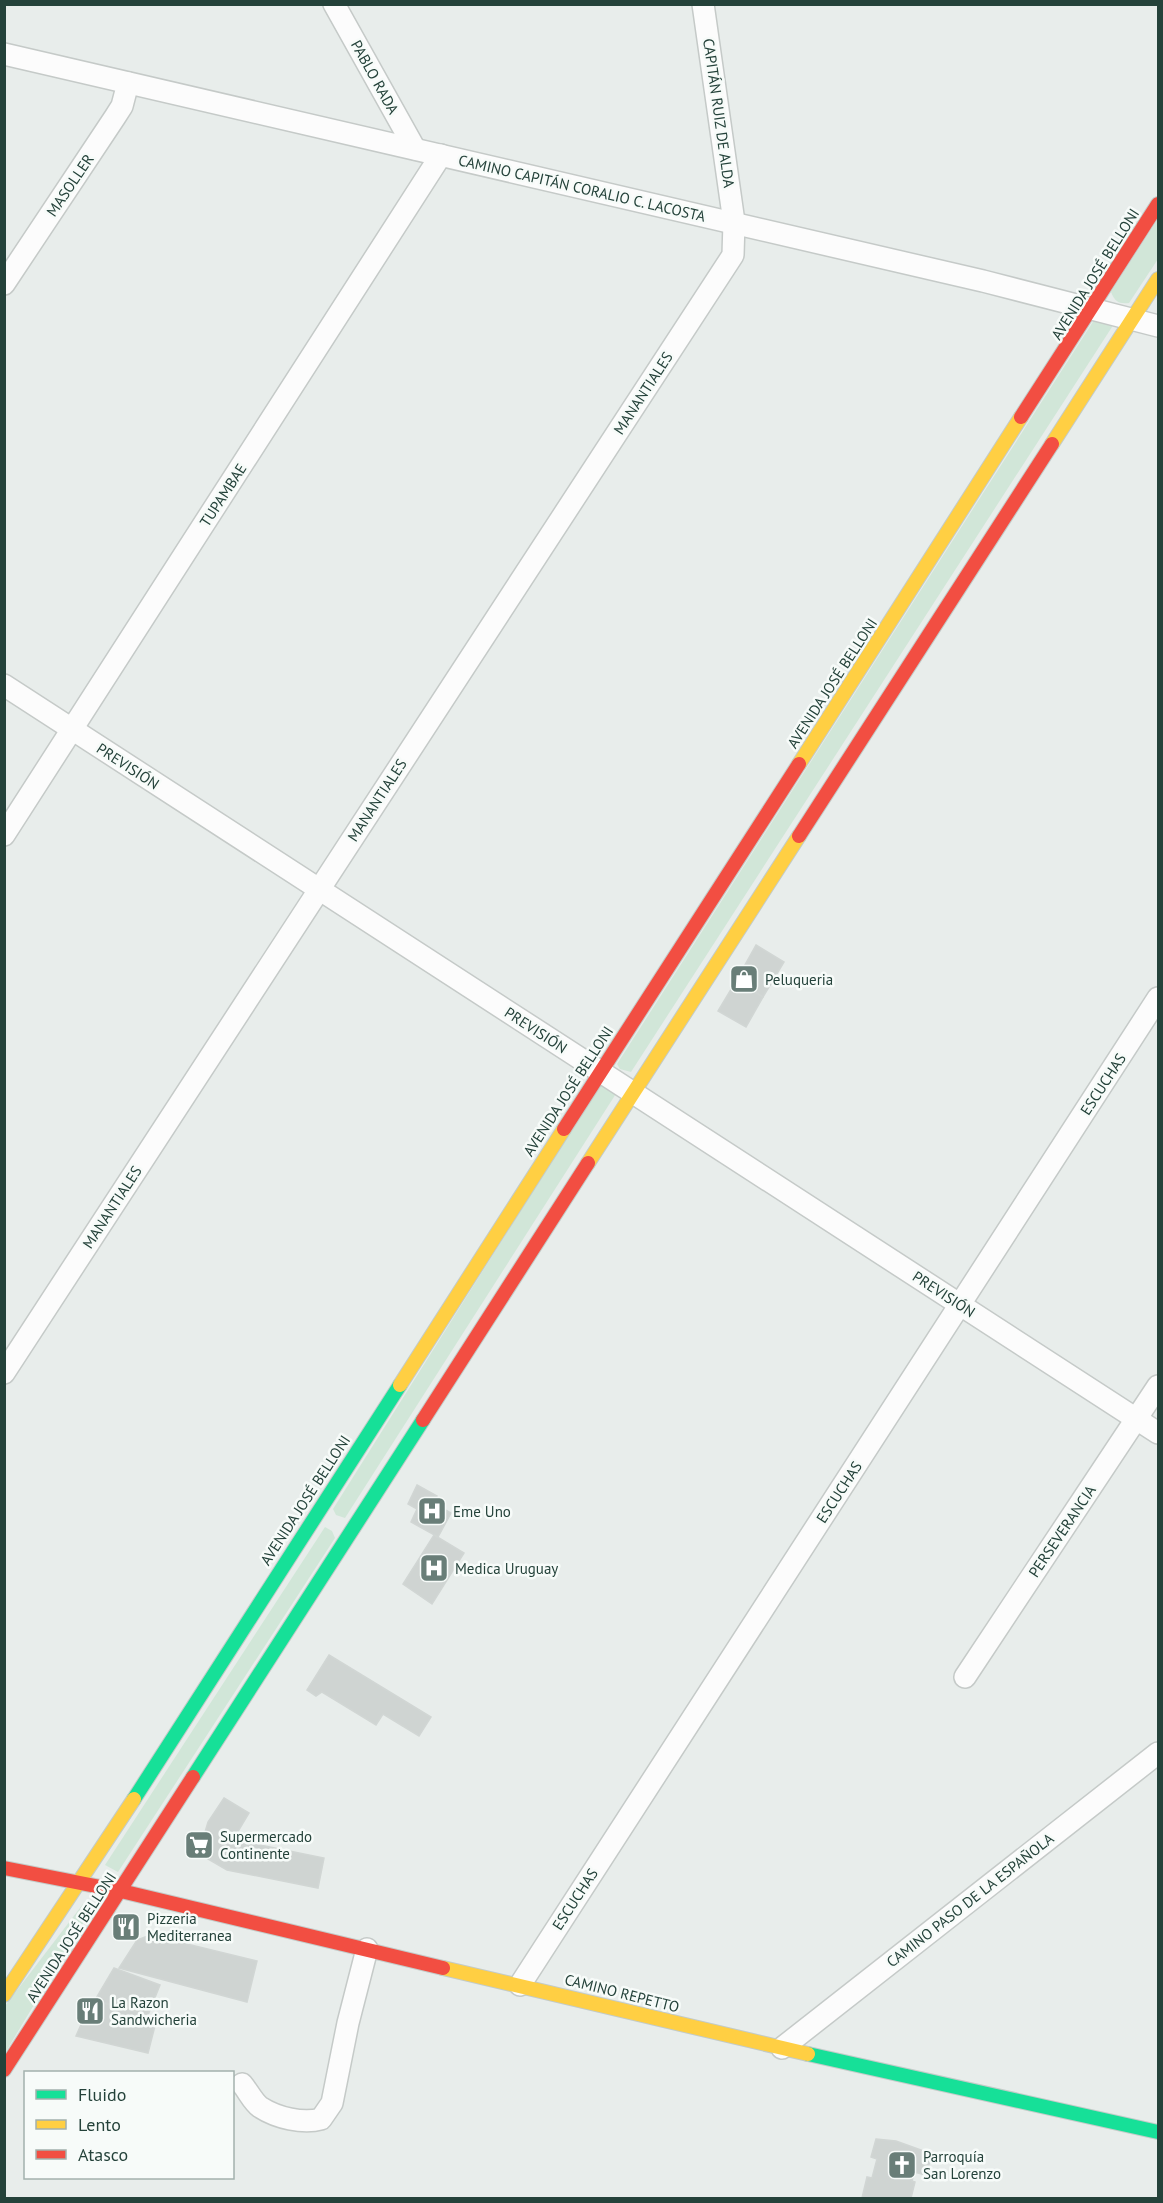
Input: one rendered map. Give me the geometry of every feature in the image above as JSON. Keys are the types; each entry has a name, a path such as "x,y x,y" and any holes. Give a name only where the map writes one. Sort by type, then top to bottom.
{"main road":[{"name":"AVENIDA JOSÉ BELLONI","path":"4,1995 325,1519 601,1072 1158,204"},
{"name":"AVENIDA JOSÉ BELLONI","path":"4,2070 1158,279"},
{"path":"325,1519 349,1533"},
{"name":"CAMINO REPETTO","path":"4,1868 121,1891 782,2048 1158,2132"}],"street":[{"name":"PABLO RADA","path":"334,4 415,149"},
{"name":"CAPITÁN RUIZ DE ALDA","path":"703,4 734,222"},
{"name":"CAMINO CAPITÁN CORALIO C. LACOSTA","path":"4,54 734,222 983,281 1158,326"},
{"name":"MASOLLER","path":"4,284 118,112 128,83"},
{"name":"TUPAMBAE","path":"4,835 441,155"},
{"name":"MANANTIALES","path":"4,1373 733,255 734,222"},
{"name":"PREVISIÓN","path":"4,685 1158,1433"},
{"name":"ESCUCHAS","path":"519,1985 1158,998"},
{"name":"PERSEVERANCIA","path":"965,1677 1158,1386"},
{"name":"CAMINO PASO DE LA ESPAÑOLA","path":"782,2048 1158,1753"},
{"path":"242,2084 258,2106 309,2122 321,2119 332,2103 348,2023 367,1949"}],"green space":[{"path":"1158,219 1158,259 1129,303 1118,302 1111,292"},
{"path":"1096,317 1110,322 1112,327 631,1072 620,1069 617,1064"},
{"path":"601,1083 619,1089 345,1518 336,1515 333,1509"},
{"path":"325,1527 332,1531 335,1538 118,1872 105,1865"},
{"path":"83,1904 91,1910 5,2053 5,2006"}],"building":[{"path":"756,945 784,962 763,997 736,981"},
{"path":"736,981 763,997 746,1027 718,1011"},
{"name":"Eme Uno","path":"417,1485 437,1496 433,1503 451,1513 438,1537 411,1522 417,1509 408,1504"},
{"name":"Medica Uruguay","path":"434,1535 464,1553 432,1604 403,1584"},
{"path":"329,1655 431,1717 419,1736 383,1714 376,1725 322,1692 316,1696 307,1690"},
{"path":"224,1798 249,1813 237,1833 241,1841 324,1858 318,1888 227,1870 208,1859 202,1842 208,1822"},
{"path":"150,1935 257,1961 247,2002 119,1968 137,1940"},
{"path":"114,1968 160,1985 148,2015 95,2000"},
{"path":"92,2000 157,2018 148,2053 76,2036"},
{"name":"Parroquía San Lorenzo","path":"876,2139 896,2141 932,2154 926,2175 914,2172 912,2181 915,2182 911,2198 862,2198 867,2177 872,2178 877,2159 871,2157"}],"traffic: fast":[{"path":"134,1799 400,1385"},
{"path":"193,1777 423,1420"},
{"path":"808,2054 1158,2132"}],"traffic: slow":[{"path":"1052,444 1158,279"},
{"path":"799,764 1021,417"},
{"path":"588,1163 799,836"},
{"path":"400,1385 564,1129"},
{"path":"4,1995 134,1799"},
{"path":"443,1968 808,2054"}],"traffic: jam":[{"path":"1021,417 1158,204"},
{"path":"799,836 1052,444"},
{"path":"564,1129 799,764"},
{"path":"423,1420 588,1163"},
{"path":"4,2070 193,1777"},
{"path":"4,1868 121,1891 443,1968"}],"place":[{"name":"Peluqueria","path":"744,979"},
{"name":"Eme Uno","path":"432,1511"},
{"name":"Medica Uruguay","path":"434,1568"},
{"name":"Supermercado Continente","path":"199,1845"},
{"name":"Pizzeria Mediterranea","path":"126,1927"},
{"name":"La Razon Sandwicheria","path":"90,2011"},
{"name":"Parroquía San Lorenzo","path":"902,2165"}]}
